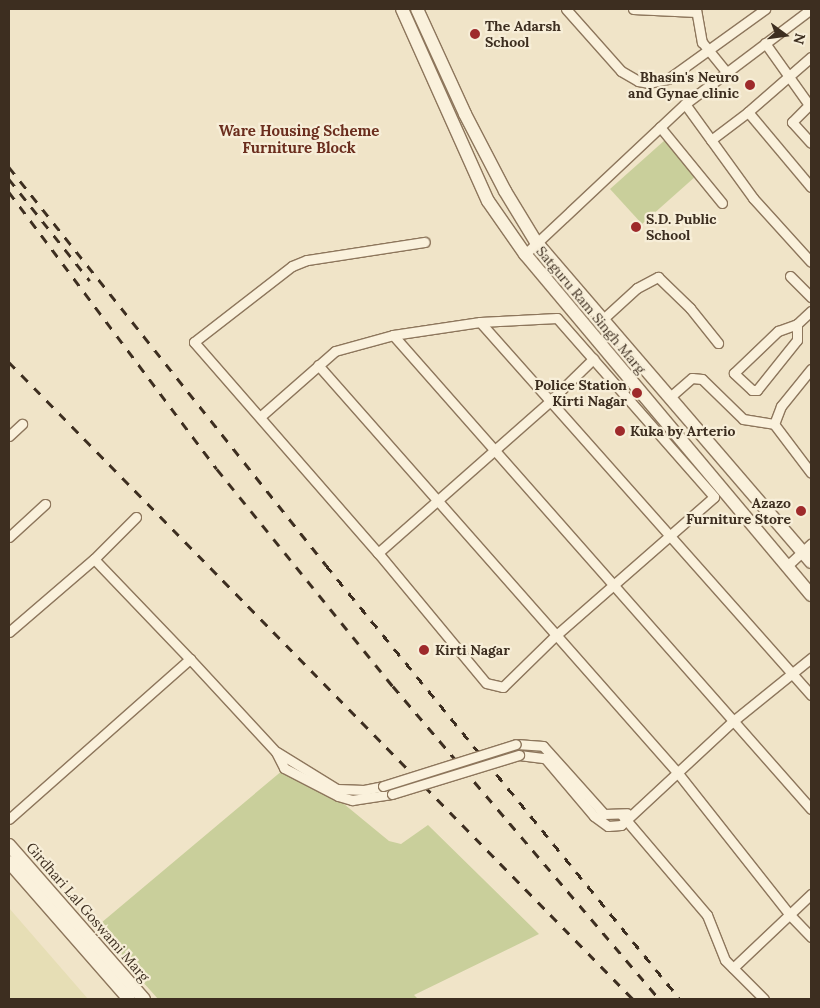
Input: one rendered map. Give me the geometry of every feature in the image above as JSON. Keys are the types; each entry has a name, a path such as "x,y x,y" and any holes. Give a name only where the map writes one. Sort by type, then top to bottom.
{"main road":[{"name":"Satguru Ram Singh Marg","path":"402,9 488,201 525,254 718,493 787,566 811,596"},
{"name":"Satguru Ram Singh Marg","path":"417,9 465,114 505,191 536,242 808,553"},
{"name":"Girdhari Lal Goswami Marg","path":"9,845 144,999"},
{"name":"Girdhari Lal Goswami Marg","path":"9,862 129,999"}],"street":[{"path":"566,9 621,71 638,81 668,79 708,52 765,9"},
{"path":"633,9 696,10 699,35 708,52 726,72"},
{"path":"525,254 685,104 811,9"},
{"path":"765,43 810,104 792,122 811,143"},
{"path":"711,140 748,112 787,74 811,57"},
{"path":"685,104 753,198 811,262"},
{"path":"748,112 811,187"},
{"path":"660,127 722,203"},
{"path":"261,416 335,351 393,335 480,322 558,318 593,359 718,493 555,636 503,687 486,683 261,416 194,342 292,266 307,260 424,242"},
{"path":"804,254 811,246"},
{"path":"603,319 637,288 658,276 690,308 718,343"},
{"path":"790,276 811,297"},
{"path":"797,324 797,340 757,390 752,390 734,373 778,332 797,324 811,311"},
{"path":"480,322 811,695"},
{"path":"393,335 732,722 811,809"},
{"path":"378,553 549,402 593,359"},
{"path":"318,365 555,636 677,772 789,914 811,937"},
{"path":"774,424 782,406 811,369"},
{"path":"670,397 697,377 743,419 774,424 811,473"},
{"path":"9,436 22,424"},
{"path":"9,537 45,504"},
{"path":"9,634 94,559 136,517"},
{"path":"787,566 808,553"},
{"path":"94,559 276,752 337,789 364,790 383,786 516,744 543,746 604,814 624,818 707,915 718,950 764,999"},
{"path":"276,752 284,768 338,796 352,800 392,794 519,755 545,758 600,822 614,826 634,811 732,722 811,658"},
{"path":"9,819 190,659"},
{"path":"733,968 811,894"}],"shaded area":[{"path":"9,908 88,999 9,999"}],"green space":[{"path":"665,140 696,176 642,224 610,189"},
{"path":"283,770 344,804 389,841 401,844 428,825 539,934 414,995 418,999 158,999 95,928"}],"railway":[{"path":"9,167 326,565 680,999"},
{"path":"9,179 90,281"},
{"path":"9,192 217,469 393,686 659,999"},
{"path":"9,362 633,999"}],"place":[{"name":"The Adarsh School","path":"475,34"},
{"name":"Bhasin's Neuro and Gynae clinic","path":"750,85"},
{"name":"S.D. Public School","path":"636,227"},
{"name":"Police Station Kirti Nagar","path":"637,393"},
{"name":"Kuka by Arterio","path":"620,431"},
{"name":"Azazo Furniture Store","path":"801,511"},
{"name":"Kirti Nagar","path":"424,650"}],"district":[{"name":"Ware Housing Scheme Furniture Block","path":"299,138"}]}
